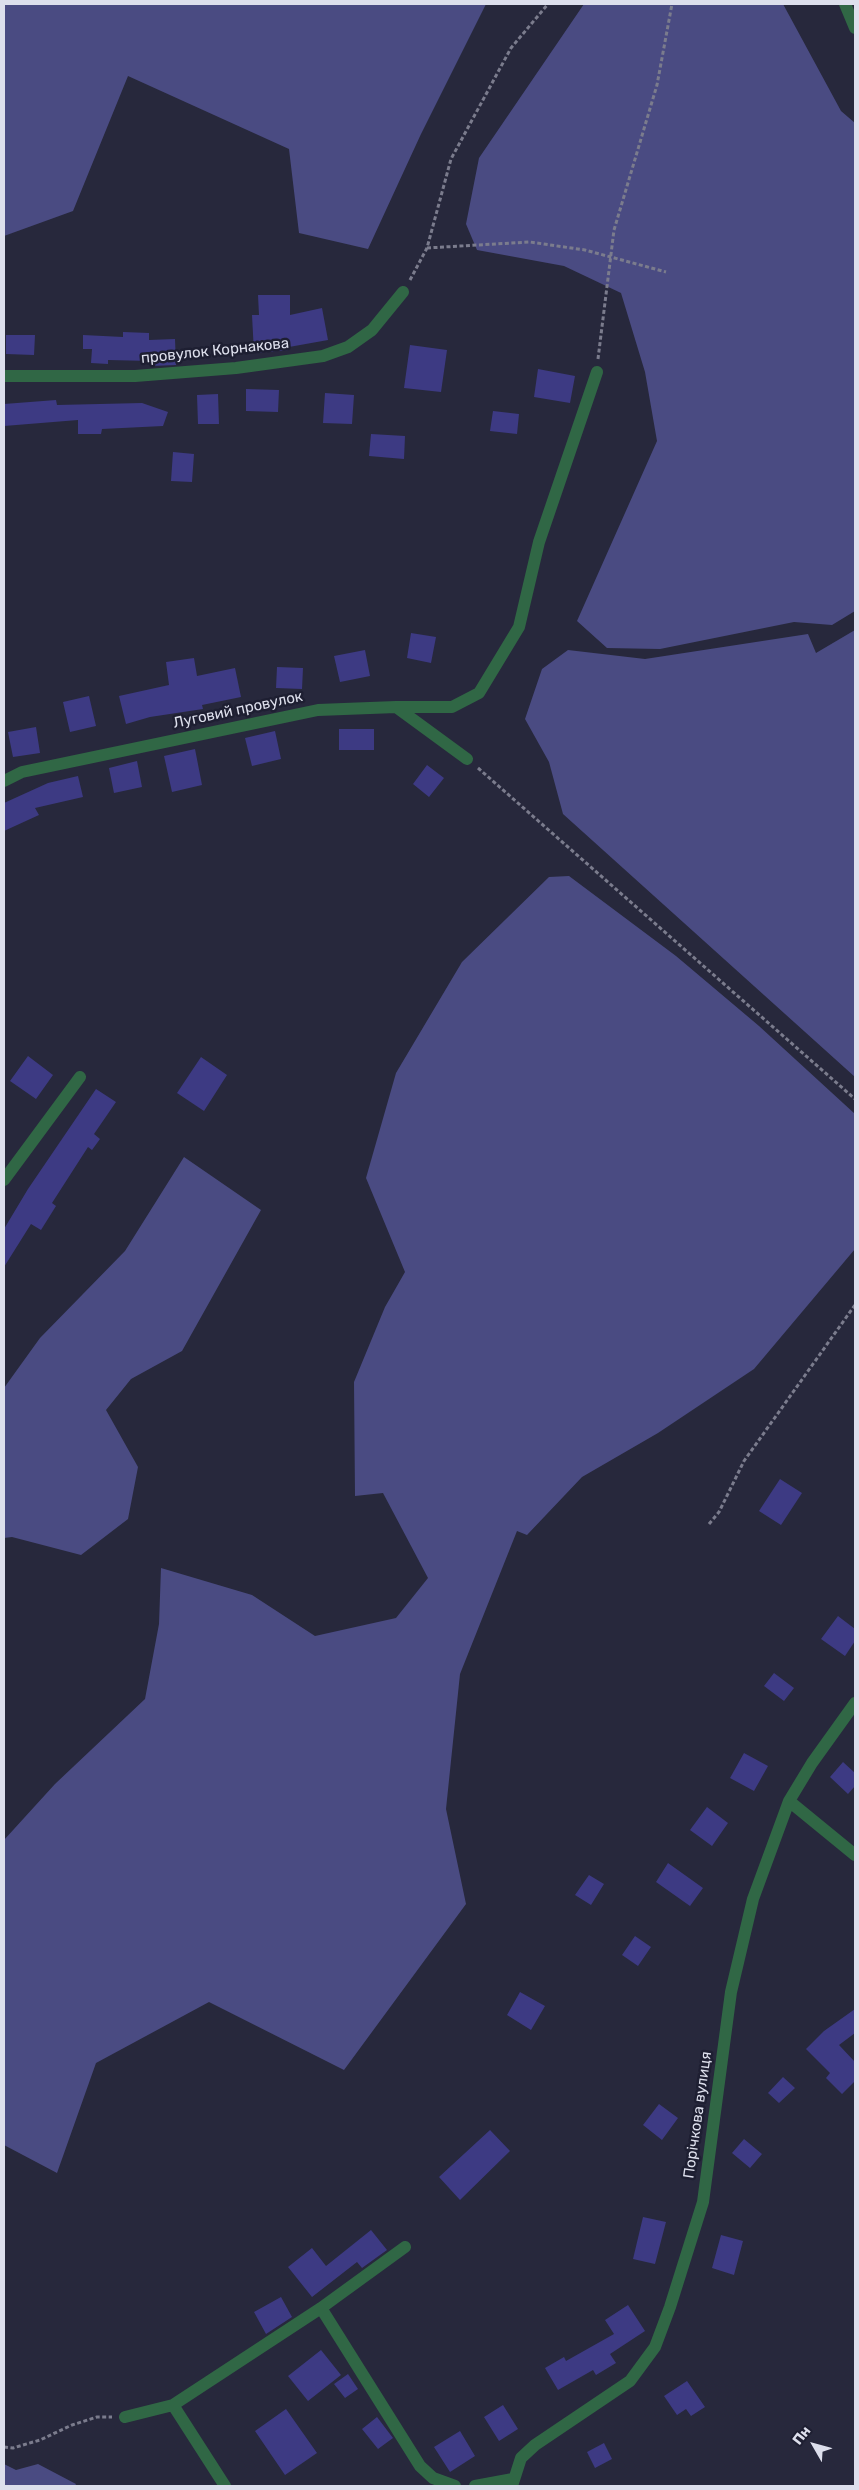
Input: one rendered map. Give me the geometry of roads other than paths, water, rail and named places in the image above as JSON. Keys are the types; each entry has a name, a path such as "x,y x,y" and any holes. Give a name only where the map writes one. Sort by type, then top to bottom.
{"street":[{"path":"845,4 855,28"},
{"name":"провулок Корнакова","path":"4,376 134,376 236,368 323,356 348,347 372,330 403,292"},
{"name":"Луговий провулок","path":"4,781 22,772 318,710 452,707 479,693 519,627 539,542 597,372"},
{"path":"396,707 467,759"},
{"path":"6,1173 80,1078"},
{"name":"Порічкова вулиця","path":"513,2483 521,2458 630,2382 655,2347 670,2307 702,2202 731,1992 753,1899 789,1801 812,1763 855,1703"},
{"path":"789,1801 855,1855"},
{"path":"125,2417 173,2405 321,2308 405,2247"},
{"path":"321,2308 420,2466 433,2478 455,2486"},
{"path":"173,2405 225,2486"},
{"path":"475,2486 513,2483"}]}
